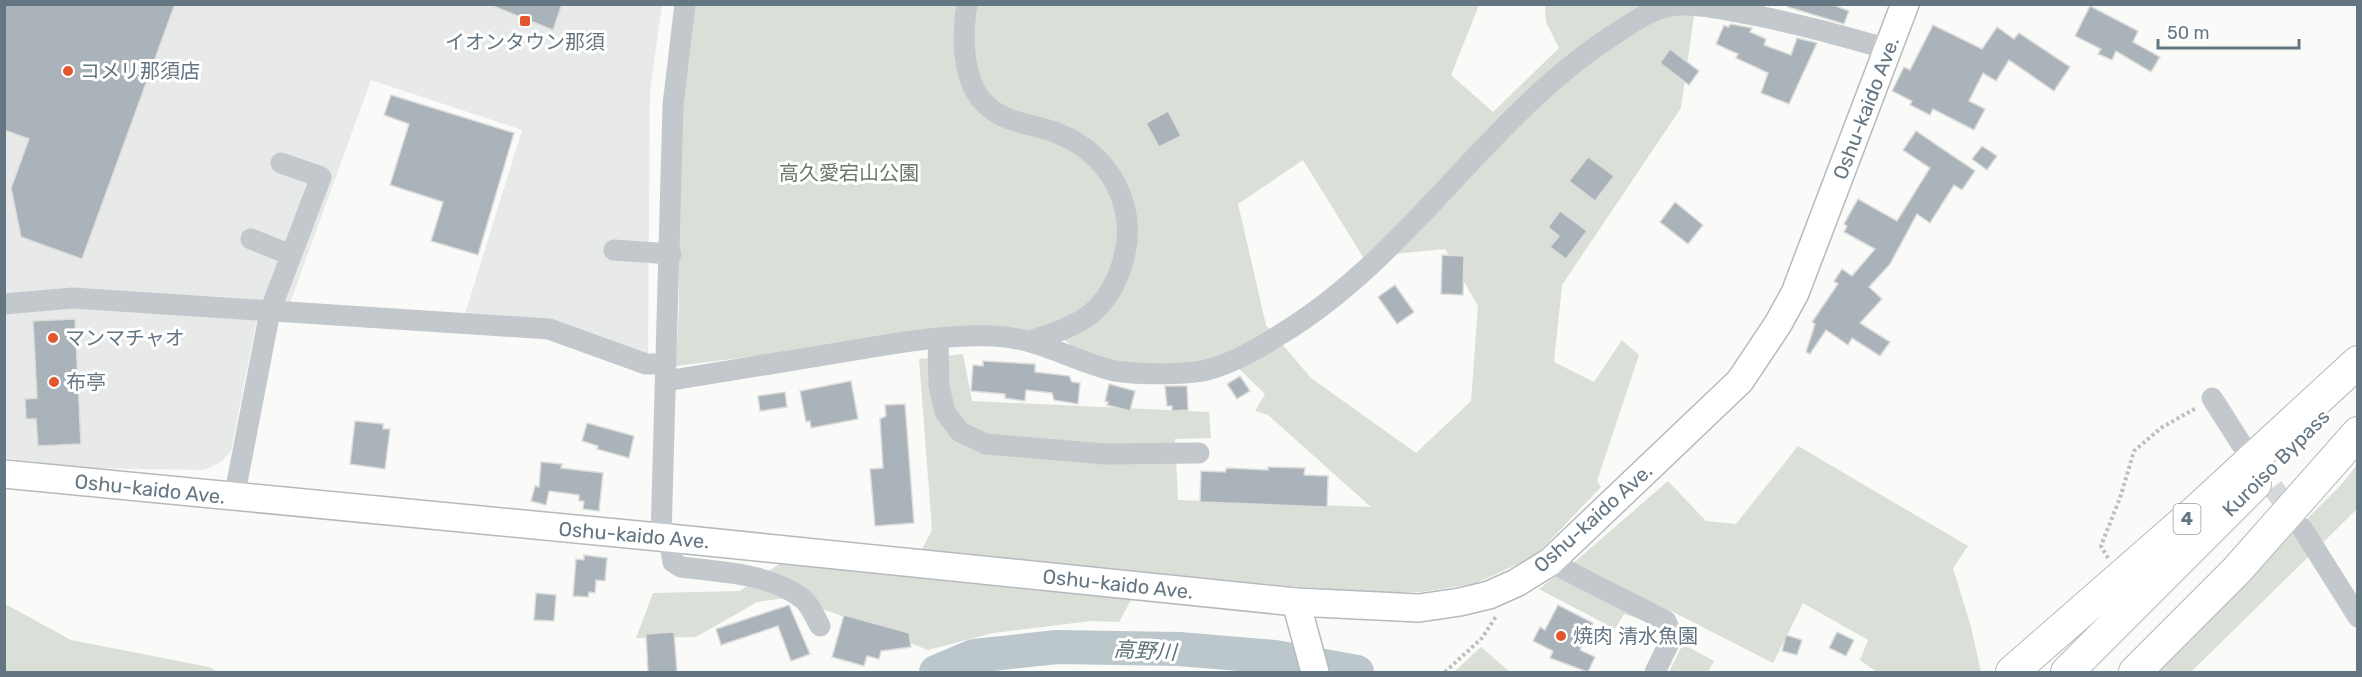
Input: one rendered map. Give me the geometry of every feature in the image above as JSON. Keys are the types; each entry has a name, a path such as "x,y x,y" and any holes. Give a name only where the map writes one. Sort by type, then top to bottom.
{"highway":[{"name":"4","path":"2012,672 2120,579 2358,362"},
{"name":"Kuroiso Bypass","path":"2067,672 2358,382"},
{"path":"2135,672 2237,570 2358,433"}],"main road":[{"name":"Oshu-kaido Ave.","path":"4,474 234,498 665,537 1296,602 1419,608 1489,595 1516,583 1550,562 1740,381 1761,352 1795,293 1905,4"},
{"path":"1296,602 1315,672"}],"street":[{"path":"685,4 673,105 666,373 665,537 673,562 681,567 760,579 784,589 803,599 820,626"},
{"path":"967,4 964,46 980,97 1002,118 1057,133 1091,150 1117,185 1127,211 1129,236 1123,262 1115,283 1101,306 1082,322 1033,340"},
{"path":"4,304 74,298 549,329 666,373 938,339 988,336 1033,340 1113,370 1144,373 1205,370 1248,355 1303,321 1398,240 1526,108 1592,48 1659,9 1678,4 1714,7 1798,24 1888,49"},
{"path":"234,498 270,311 321,177 280,163"},
{"path":"251,240 291,255"},
{"path":"614,250 670,254"},
{"path":"938,339 939,386 945,412 960,432 986,444 1104,454 1199,453"},
{"path":"2212,399 2242,445"},
{"path":"2302,528 2358,617"},
{"path":"1550,562 1666,621 1672,637 1655,672"}],"path":[{"path":"2120,579 2101,546 2121,495 2134,451 2161,428 2212,399"},
{"path":"1445,672 1482,638 1516,583"}],"shaded area":[{"name":"イオンタウン那須","path":"5,5 662,5 650,91 648,357 464,317 522,130 371,80 290,303 260,303 231,451 221,462 204,470 82,468 5,458"}],"green space":[{"name":"高久愛宕山公園","path":"695,5 1479,5 1451,75 1493,112 1559,48 1546,22 1545,5 1766,5 1764,10 1694,16 1681,108 1562,285 1554,362 1594,382 1622,340 1639,355 1597,481 1601,487 1534,557 1474,584 1421,592 1361,592 1145,574 1119,622 1091,621 993,633 928,650 834,613 786,598 757,602 696,637 636,638 653,593 740,591 785,560 911,571 932,530 919,359 963,354 972,401 1209,412 1211,438 1175,439 1178,500 1371,507 1268,415 1255,411 1265,394 1227,357 1210,362 1171,367 1111,363 1077,350 1054,327 1038,333 797,351 676,366 679,307 679,113","holes":["1303,160 1363,257 1445,249 1478,306 1471,401 1416,453 1311,378 1266,325 1238,204"]},
{"path":"1798,446 1968,546 1953,568 1971,627 1981,672 1877,672 1860,660 1868,640 1803,603 1773,663 1669,610 1656,624 1624,614 1615,629 1539,589 1577,560 1668,481 1706,521 1736,524"},
{"path":"2357,465 2357,509 2191,672 2153,672 2340,486"},
{"path":"5,604 71,640 209,667 218,672 5,672"},
{"path":"1683,644 1714,661 1708,672 1669,672"},
{"path":"1481,647 1510,672 1454,672"}],"building":[{"path":"4,4 175,4 82,259 21,237 11,188 29,139 4,130"},
{"path":"488,4 562,4 553,30"},
{"path":"1788,4 1831,4 1849,11 1844,24 1788,7"},
{"path":"2090,6 2138,31 2133,42 2160,57 2151,72 2116,51 2112,60 2098,54 2101,49 2075,36"},
{"path":"1731,24 1752,28 1750,32 1766,39 1764,45 1791,55 1797,38 1817,43 1789,104 1761,93 1768,73 1736,58 1738,54 1716,44 1724,25 1728,27"},
{"path":"1933,25 1982,49 1997,27 2014,39 2019,33 2070,67 2054,91 2009,60 1996,81 1983,73 1969,101 1985,109 1974,130 1933,109 1930,115 1910,105 1912,101 1892,91 1904,67 1910,70"},
{"path":"1670,49 1699,71 1689,85 1660,63"},
{"path":"391,95 514,133 478,255 431,241 443,202 390,185 409,124 384,115"},
{"path":"1168,111 1181,136 1159,147 1146,123"},
{"path":"1916,131 1975,171 1962,190 1954,185 1930,223 1917,214 1890,264 1869,287 1882,299 1860,323 1890,342 1880,356 1852,338 1848,345 1826,330 1810,354 1806,352 1815,324 1812,322 1838,284 1834,281 1842,269 1852,276 1875,249 1844,232 1847,226 1844,224 1858,199 1897,221 1930,168 1903,150"},
{"path":"1982,146 1997,156 1987,170 1972,159"},
{"path":"1588,157 1614,176 1595,201 1569,181"},
{"path":"1675,202 1703,225 1688,244 1660,222"},
{"path":"1560,211 1587,231 1566,259 1550,247 1559,236 1548,227"},
{"path":"1442,255 1464,256 1463,295 1441,294"},
{"path":"1395,285 1414,312 1397,324 1378,297"},
{"path":"75,319 81,444 38,446 36,419 26,419 25,399 37,398 33,321"},
{"path":"983,361 1035,364 1035,372 1069,376 1072,382 1080,383 1078,404 1054,400 1052,393 1026,390 1025,401 1005,398 1005,394 971,391 973,365 983,366"},
{"path":"1240,376 1250,391 1237,399 1227,384"},
{"path":"851,381 858,419 811,428 810,421 806,422 800,391"},
{"path":"1109,384 1135,391 1130,411 1107,405 1108,402 1105,401"},
{"path":"1165,386 1187,386 1188,410 1172,411 1172,406 1167,406"},
{"path":"785,392 787,407 760,411 758,396"},
{"path":"905,404 914,523 875,526 870,469 883,468 880,419 886,416 885,405"},
{"path":"355,421 383,424 383,429 390,429 385,469 350,464"},
{"path":"587,423 634,436 629,458 597,449 598,446 582,441"},
{"path":"541,462 562,464 561,468 603,473 599,511 583,509 584,501 579,501 579,495 549,491 546,505 531,501 535,486 539,487"},
{"path":"1268,467 1305,468 1304,475 1328,476 1327,507 1200,502 1201,471 1225,472 1227,468 1268,470"},
{"path":"584,555 607,558 605,581 596,580 595,593 589,592 588,597 573,596 576,559 584,560"},
{"path":"536,593 556,595 554,621 534,620"},
{"path":"789,605 810,654 791,661 778,626 721,645 716,629"},
{"name":"焼肉 清水魚園","path":"1558,605 1593,623 1580,650 1595,657 1588,672 1550,658 1553,651 1533,641 1540,627 1545,630"},
{"path":"844,615 909,633 911,647 881,651 879,659 867,656 864,666 832,657"},
{"path":"674,632 677,672 648,672 646,634"},
{"path":"1837,632 1854,640 1846,656 1829,648"},
{"path":"1786,635 1802,640 1797,655 1782,651"}],"waterway":[{"name":"高野川","path":"936,672 974,656 1057,647 1179,649 1275,657 1357,672"}],"tunnel":[{"path":"2255,462 2296,520"}],"place":[{"name":"イオンタウン那須","path":"525,21"},
{"name":"コメリ那須店","path":"68,71"},
{"name":"マンマチャオ","path":"53,338"},
{"name":"布亭","path":"54,382"},
{"name":"焼肉 清水魚園","path":"1561,636"}]}
